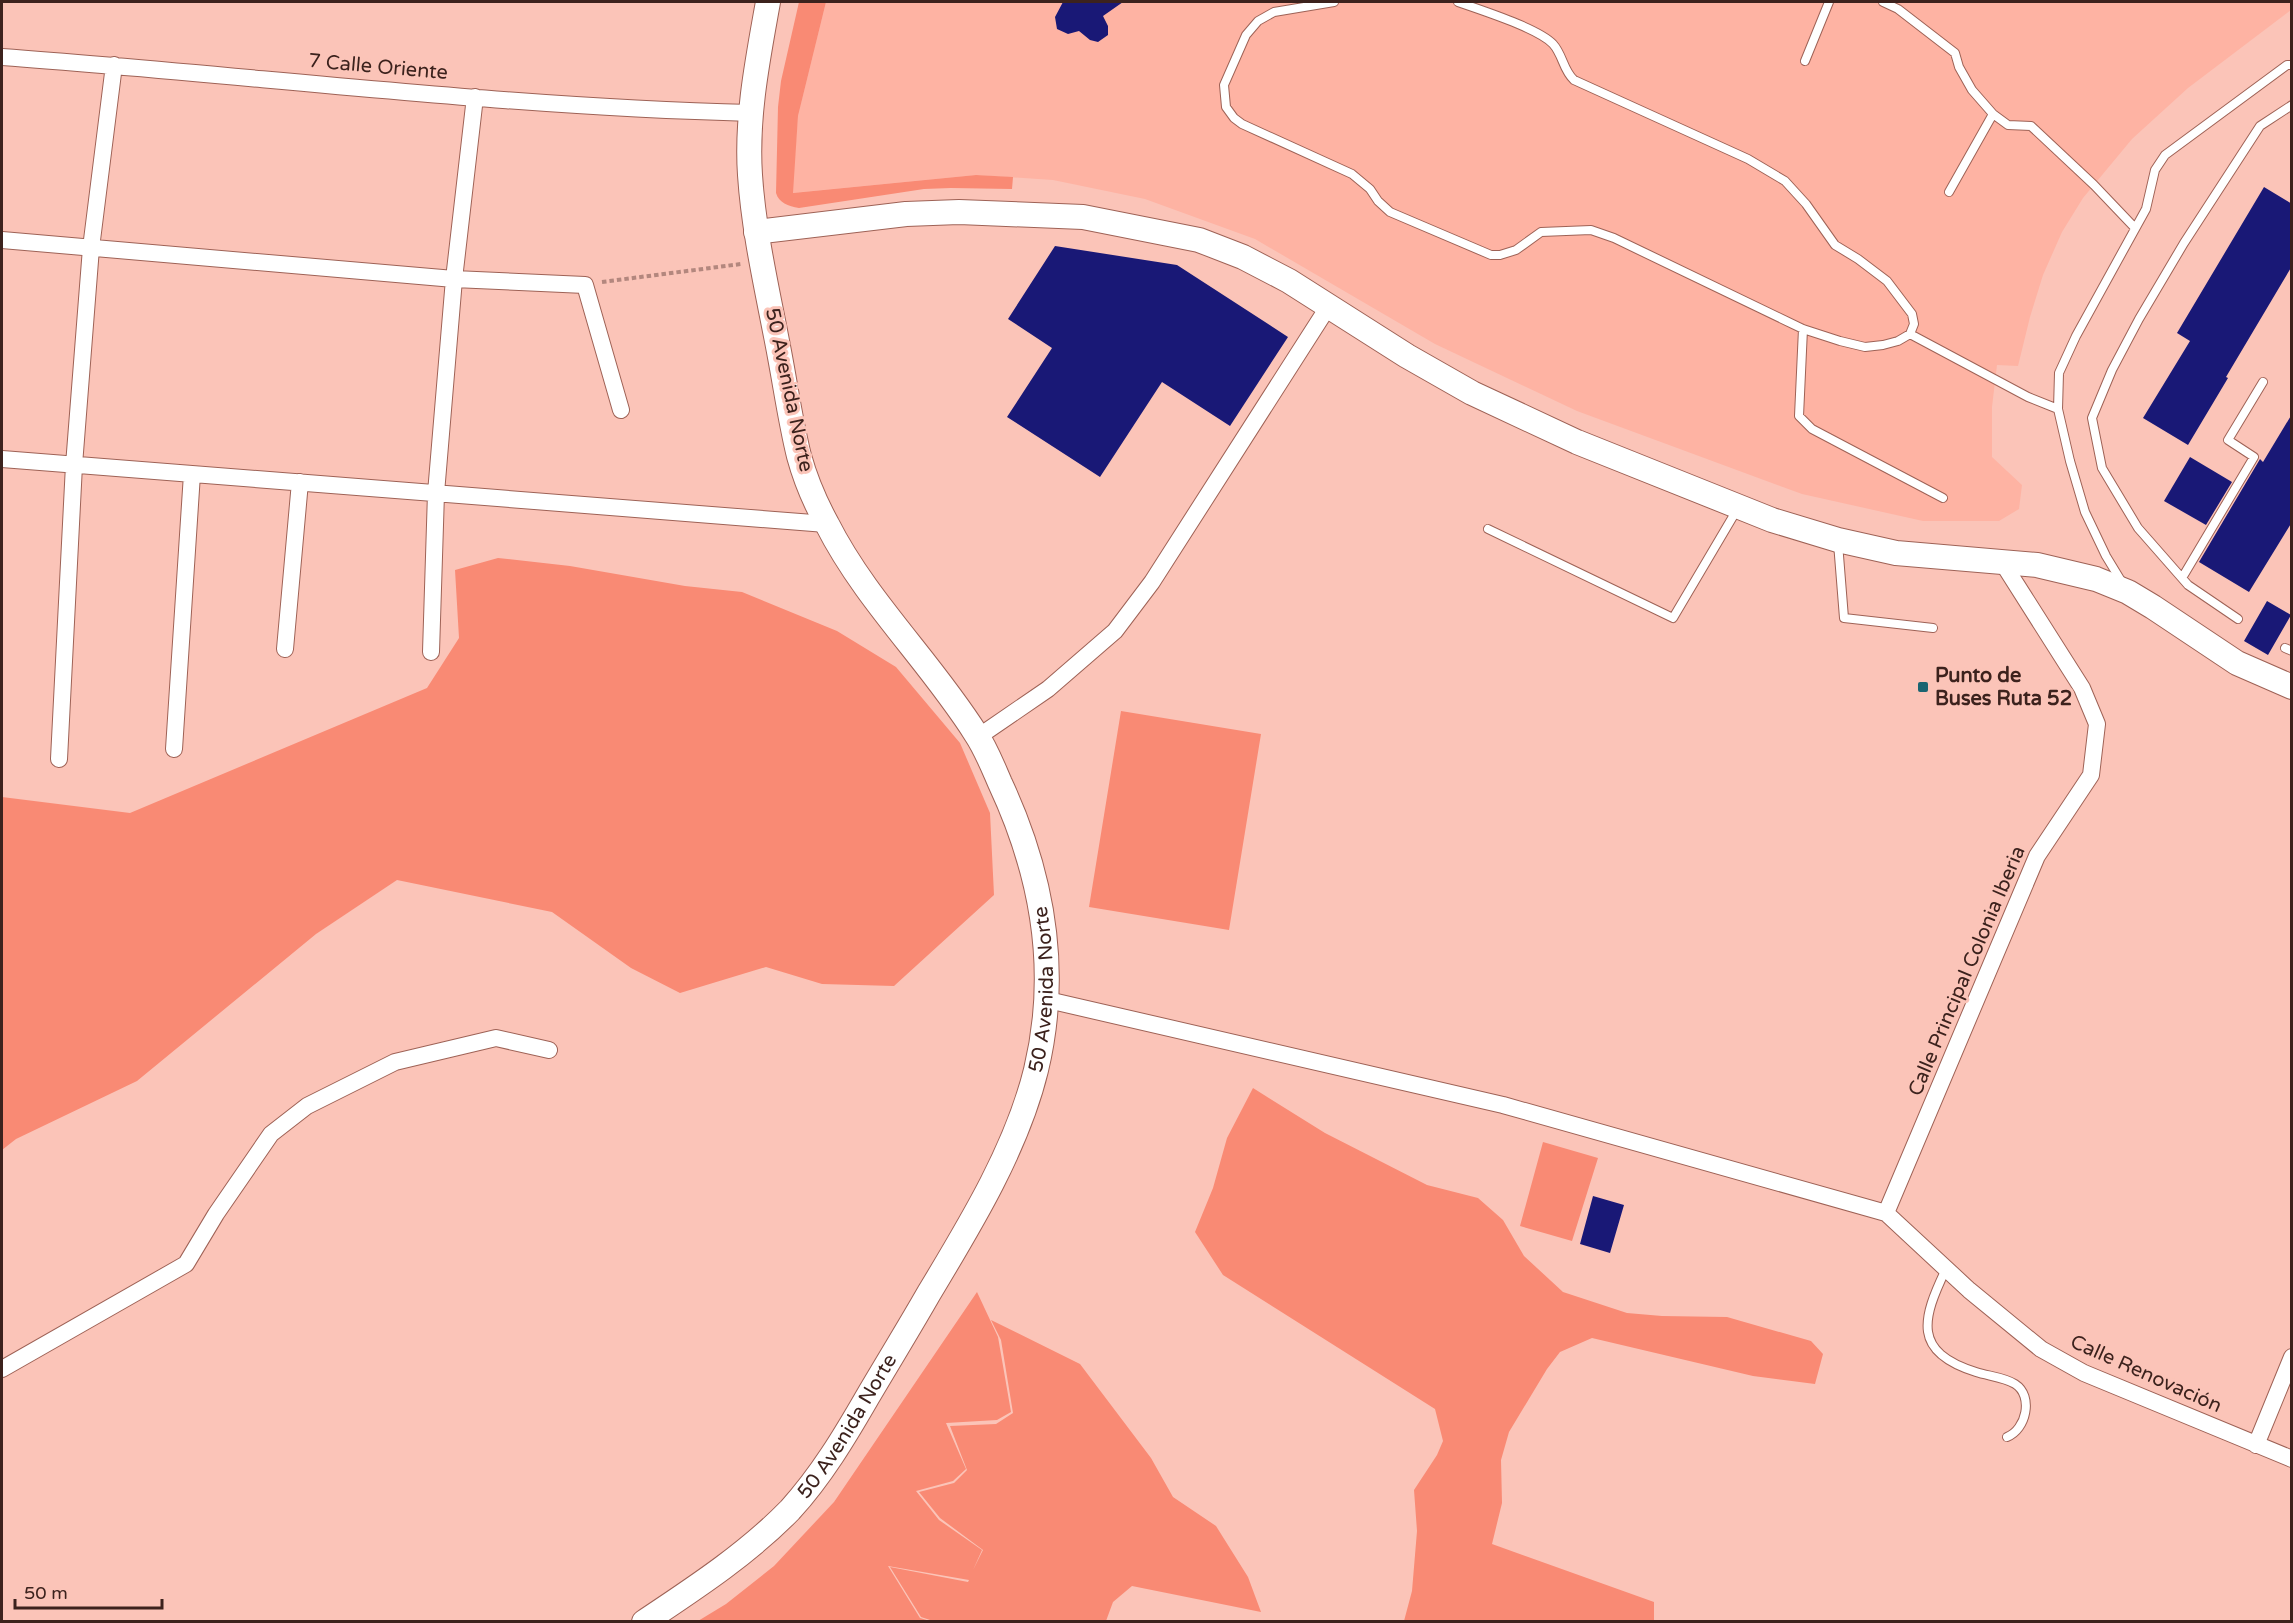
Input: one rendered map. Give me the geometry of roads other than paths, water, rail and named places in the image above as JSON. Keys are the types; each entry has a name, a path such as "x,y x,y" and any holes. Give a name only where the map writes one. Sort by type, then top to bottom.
{"street":[{"name":"50 Avenida Norte","path":"644,1622 717,1572 762,1536 791,1508 845,1436 951,1256 1012,1139 1036,1072 1048,1000 1042,915 1033,867 1018,820 978,737 858,577 826,524 800,459 756,232 749,170 751,113 768,2"},
{"name":"7 Calle Oriente","path":"2,57 475,97 751,113"},
{"path":"59,759 74,465 91,248 114,65"},
{"path":"431,652 436,493 454,279 475,97"},
{"path":"756,232 906,214 959,212 1083,217 1199,240 1243,257 1289,281 1328,307 1481,398 1577,442 1772,520 1838,540 1896,553 2037,565 2070,571 2128,592 2237,663 2292,687"},
{"path":"2,240 454,279 585,285 621,410"},
{"path":"978,737 1047,689 1115,631 1152,582 1328,307"},
{"path":"2,459 826,524"},
{"path":"174,749 192,474"},
{"path":"285,649 300,482"},
{"name":"Calle Principal Colonia Iberia","path":"1886,1213 2037,856 2091,775 2097,724 2082,688 2002,562"},
{"path":"1048,1000 1503,1105 1886,1213"},
{"path":"2,1369 186,1264 216,1214 272,1134 307,1106 395,1062 496,1038 549,1050"},
{"name":"Calle Renovación","path":"1886,1213 2041,1349 2084,1373 2292,1460"},
{"path":"2256,1445 2292,1357"}],"lane":[{"path":"1334,2 1274,12 1257,21 1246,35 1224,85 1226,107 1234,118 1352,174 1370,189 1378,201 1390,212 1491,255 1500,255 1516,249 1541,232 1591,230 1614,238 1803,329 1865,347 1898,341 1910,334 1914,324 1912,314 1887,281 1835,245 1806,204 1785,180 1748,159 1574,80 1567,74 1562,58 1552,43 1535,32 1458,2"},
{"path":"1805,61 1828,2"},
{"path":"1883,2 1898,9 1955,53 1959,67 1972,90 1993,114 2008,125 2031,126 2094,184 2135,228"},
{"path":"2128,592 2106,556 2085,512 2058,409 2059,373 2076,336 2146,209 2155,170 2165,155 2287,65 2292,65"},
{"path":"2238,619 2188,585 2138,528 2102,468 2092,418 2112,370 2184,243 2260,126 2292,105"},
{"path":"1949,192 1993,114"},
{"path":"1803,329 1799,416 1806,424 1943,498"},
{"path":"1910,334 2028,397 2058,409"},
{"path":"2182,578 2254,457 2228,440 2263,382"},
{"path":"1488,529 1672,618 1739,507"},
{"path":"1838,540 1844,618 1934,628"},
{"path":"1946,1268 1929,1308 1928,1336 1934,1348 1960,1367 2006,1380 2023,1390 2026,1398 2020,1428 2007,1437"}],"place":[{"name":"Punto de Buses Ruta 52","path":"1923,687"}]}
